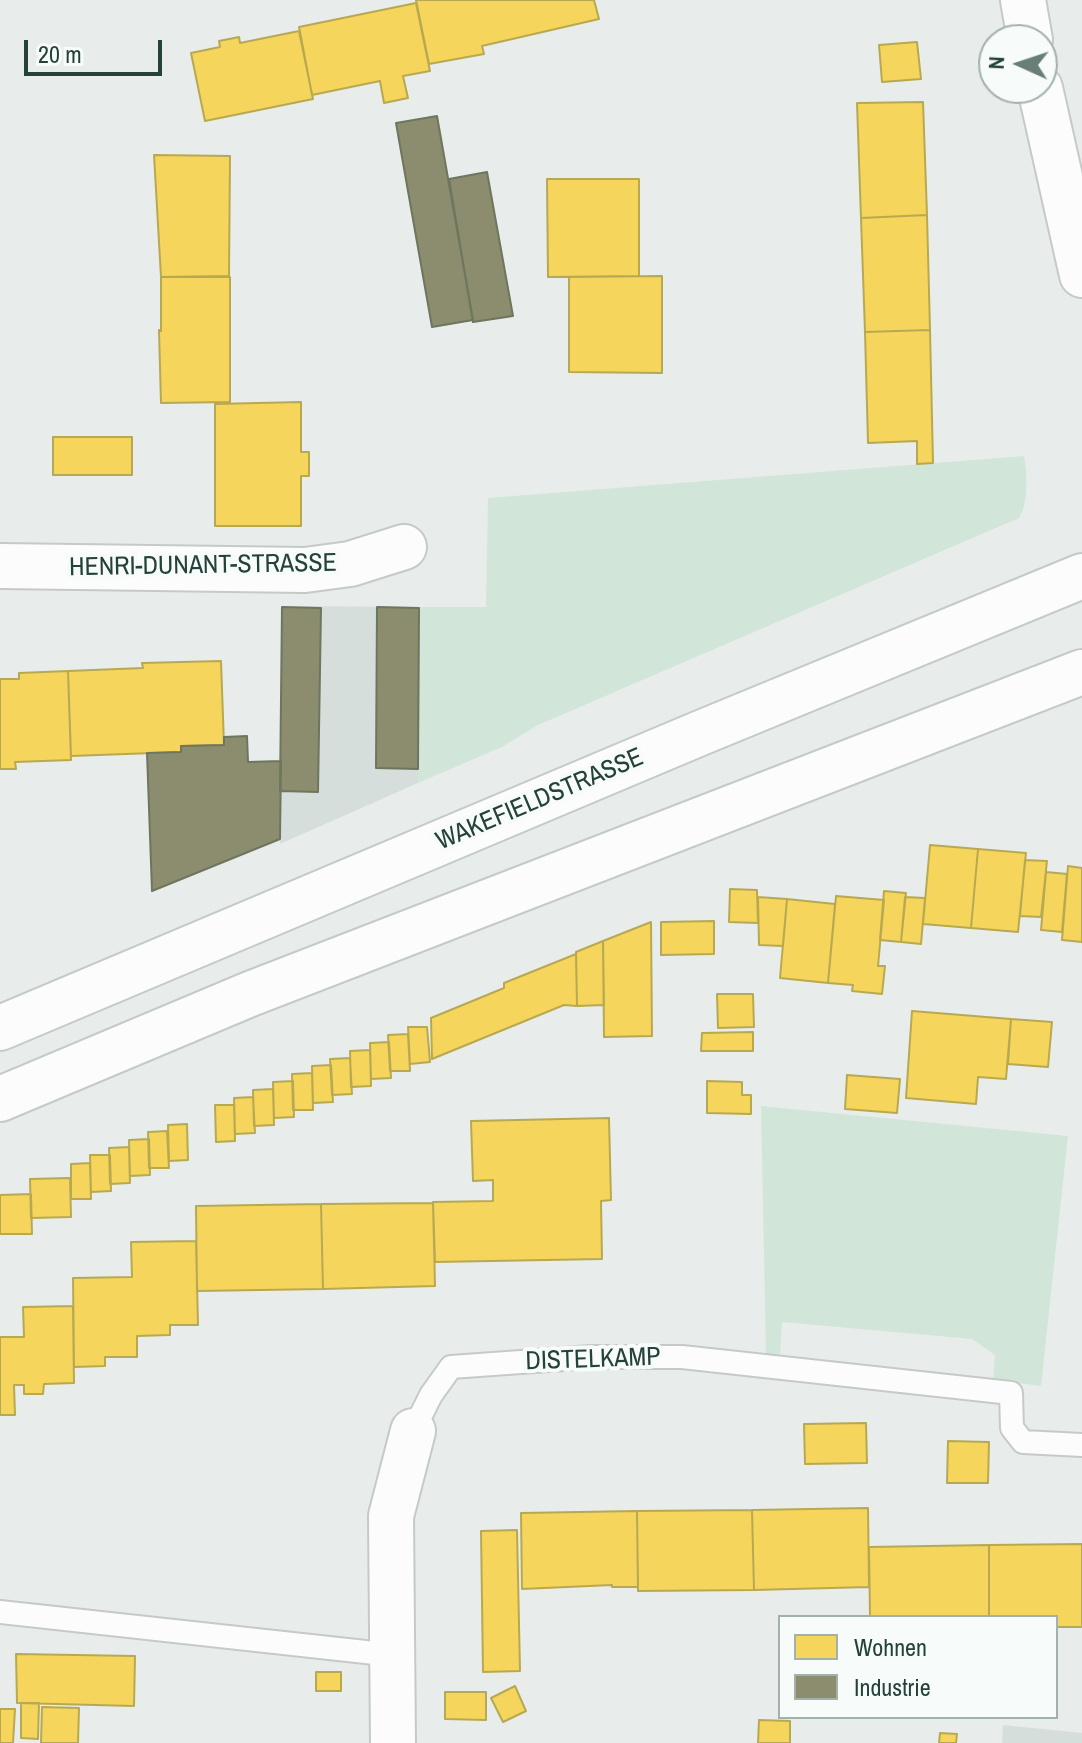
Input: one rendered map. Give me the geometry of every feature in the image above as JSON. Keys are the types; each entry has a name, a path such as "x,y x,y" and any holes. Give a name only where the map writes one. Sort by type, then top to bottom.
{"main road":[{"path":"1023,0 1027,24"},
{"path":"1044,104 1082,275"},
{"name":"HENRI-DUNANT-STRASSE","path":"0,566 305,570 350,564 404,547"},
{"name":"WAKEFIELDSTRASSE","path":"0,1028 1082,576"},
{"path":"0,1099 250,994 1082,672"},
{"name":"DISTELKAMP","path":"393,1743 391,1516 413,1431"}],"lane":[{"name":"DISTELKAMP","path":"413,1431 431,1395 451,1367 591,1357 682,1357 1011,1393 1012,1428 1023,1442 1082,1445"},
{"path":"0,1612 393,1655"}],"shaded area":[{"path":"282,606 419,607 418,783 280,844"},
{"path":"1003,1725 1082,1733 1082,1743 1002,1743"}],"green space":[{"path":"1024,456 1026,496 1019,518 538,725 502,747 418,783 419,607 486,607 488,498"},
{"path":"761,1106 1068,1136 1041,1386 993,1380 995,1355 972,1339 782,1322 780,1357 766,1356"}],"building: Wohnen":[{"path":"416,0 594,0 599,19 482,46 484,54 429,64"},
{"path":"416,3 430,71 403,76 408,98 384,103 380,81 312,95 299,27"},
{"path":"299,31 313,99 205,121 191,53 220,47 219,41 239,37 240,43"},
{"path":"917,42 921,79 882,82 879,45"},
{"path":"923,102 927,215 861,218 857,103"},
{"path":"154,155 230,156 229,276 161,277"},
{"path":"547,179 639,179 639,276 548,277"},
{"path":"927,215 930,330 865,332 861,218"},
{"path":"662,276 662,373 569,372 569,277"},
{"path":"161,277 230,277 230,402 161,403"},
{"path":"930,330 933,463 917,464 917,441 868,443 865,332"},
{"path":"301,402 301,452 309,452 309,476 301,476 301,526 215,526 215,404"},
{"path":"53,437 132,437 132,475 53,475"},
{"path":"221,661 224,745 181,746 181,752 71,756 68,671 143,668 142,663"},
{"path":"68,671 71,760 15,762 16,769 0,769 0,679 19,679 19,673"},
{"path":"930,845 978,849 971,928 923,924"},
{"path":"978,849 1026,853 1018,932 971,928"},
{"path":"1025,860 1047,861 1041,917 1020,916"},
{"path":"1068,866 1082,868 1082,942 1062,940"},
{"path":"1046,872 1067,874 1062,932 1041,930"},
{"path":"730,889 757,890 758,923 729,922"},
{"path":"884,891 906,893 901,942 880,940"},
{"path":"836,896 884,900 878,966 885,966 882,994 852,991 853,985 828,983"},
{"path":"758,897 787,899 783,946 759,945"},
{"path":"905,897 925,898 921,944 901,942"},
{"path":"787,899 835,904 828,983 780,978"},
{"path":"714,921 714,954 661,955 661,922"},
{"path":"651,922 652,1036 604,1037 603,941"},
{"path":"603,941 604,1005 577,1006 576,952"},
{"path":"576,954 577,1006 564,1005 432,1059 431,1018 504,988 504,983"},
{"path":"717,994 753,994 754,1027 718,1028"},
{"path":"912,1011 1011,1019 1006,1079 978,1077 976,1104 906,1098"},
{"path":"1011,1019 1052,1022 1048,1067 1008,1064"},
{"path":"408,1027 427,1027 430,1062 410,1064"},
{"path":"753,1032 753,1051 701,1051 702,1033"},
{"path":"408,1034 410,1071 390,1071 388,1035"},
{"path":"389,1042 391,1078 371,1079 370,1043"},
{"path":"370,1050 371,1086 351,1087 350,1051"},
{"path":"350,1058 352,1094 332,1095 330,1059"},
{"path":"331,1065 333,1102 313,1103 312,1066"},
{"path":"312,1073 313,1110 293,1110 292,1074"},
{"path":"847,1075 900,1079 897,1113 845,1109"},
{"path":"293,1081 294,1117 274,1118 273,1082"},
{"path":"707,1081 742,1082 742,1095 751,1095 751,1114 707,1113"},
{"path":"273,1089 274,1125 254,1126 253,1090"},
{"path":"253,1097 255,1133 235,1134 234,1098"},
{"path":"215,1105 234,1105 235,1141 216,1142"},
{"path":"609,1118 611,1200 601,1201 602,1259 435,1262 433,1202 493,1201 493,1180 473,1181 471,1121"},
{"path":"187,1124 188,1160 169,1161 168,1125"},
{"path":"167,1131 169,1168 149,1168 148,1132"},
{"path":"149,1139 150,1175 130,1176 129,1140"},
{"path":"129,1147 130,1183 110,1184 109,1148"},
{"path":"90,1155 110,1155 111,1191 91,1192"},
{"path":"90,1163 91,1199 71,1199 71,1164"},
{"path":"70,1178 71,1217 31,1218 30,1179"},
{"path":"31,1194 32,1234 0,1234 0,1195"},
{"path":"433,1203 435,1286 323,1289 321,1204"},
{"path":"321,1204 323,1289 197,1291 196,1206"},
{"path":"196,1241 198,1325 170,1325 170,1335 137,1336 137,1357 105,1357 105,1366 74,1367 73,1278 132,1277 131,1242"},
{"path":"73,1306 74,1383 44,1384 43,1394 24,1394 24,1385 14,1385 15,1415 0,1415 0,1337 24,1337 23,1307"},
{"path":"866,1423 867,1463 805,1464 804,1424"},
{"path":"948,1441 989,1442 988,1483 947,1483"},
{"path":"868,1508 869,1587 754,1590 752,1510"},
{"path":"752,1510 754,1590 638,1591 637,1511"},
{"path":"637,1511 638,1587 612,1585 522,1589 521,1513"},
{"path":"517,1530 520,1671 483,1672 481,1531"},
{"path":"1082,1544 1082,1627 1058,1627 1058,1615 989,1615 989,1545"},
{"path":"989,1545 989,1615 870,1615 869,1547"},
{"path":"16,1654 135,1656 134,1706 17,1703"},
{"path":"316,1672 341,1672 341,1691 316,1691"},
{"path":"515,1686 526,1711 503,1722 491,1698"},
{"path":"445,1692 486,1692 486,1720 445,1719"},
{"path":"21,1703 39,1703 38,1739 21,1738"},
{"path":"42,1707 79,1708 78,1743 41,1743"},
{"path":"0,1709 15,1709 13,1743 0,1743"},
{"path":"759,1720 790,1721 790,1743 758,1743"},
{"path":"940,1733 957,1734 956,1743 939,1743"}],"building: Industrie":[{"path":"437,116 473,320 432,327 396,123"},
{"path":"487,172 513,316 473,322 449,179"},
{"path":"282,607 321,608 318,792 280,791"},
{"path":"377,607 419,608 418,769 376,768"},
{"path":"247,736 248,762 281,761 280,839 152,891 147,753 181,752 181,746 224,745 224,737"}]}
